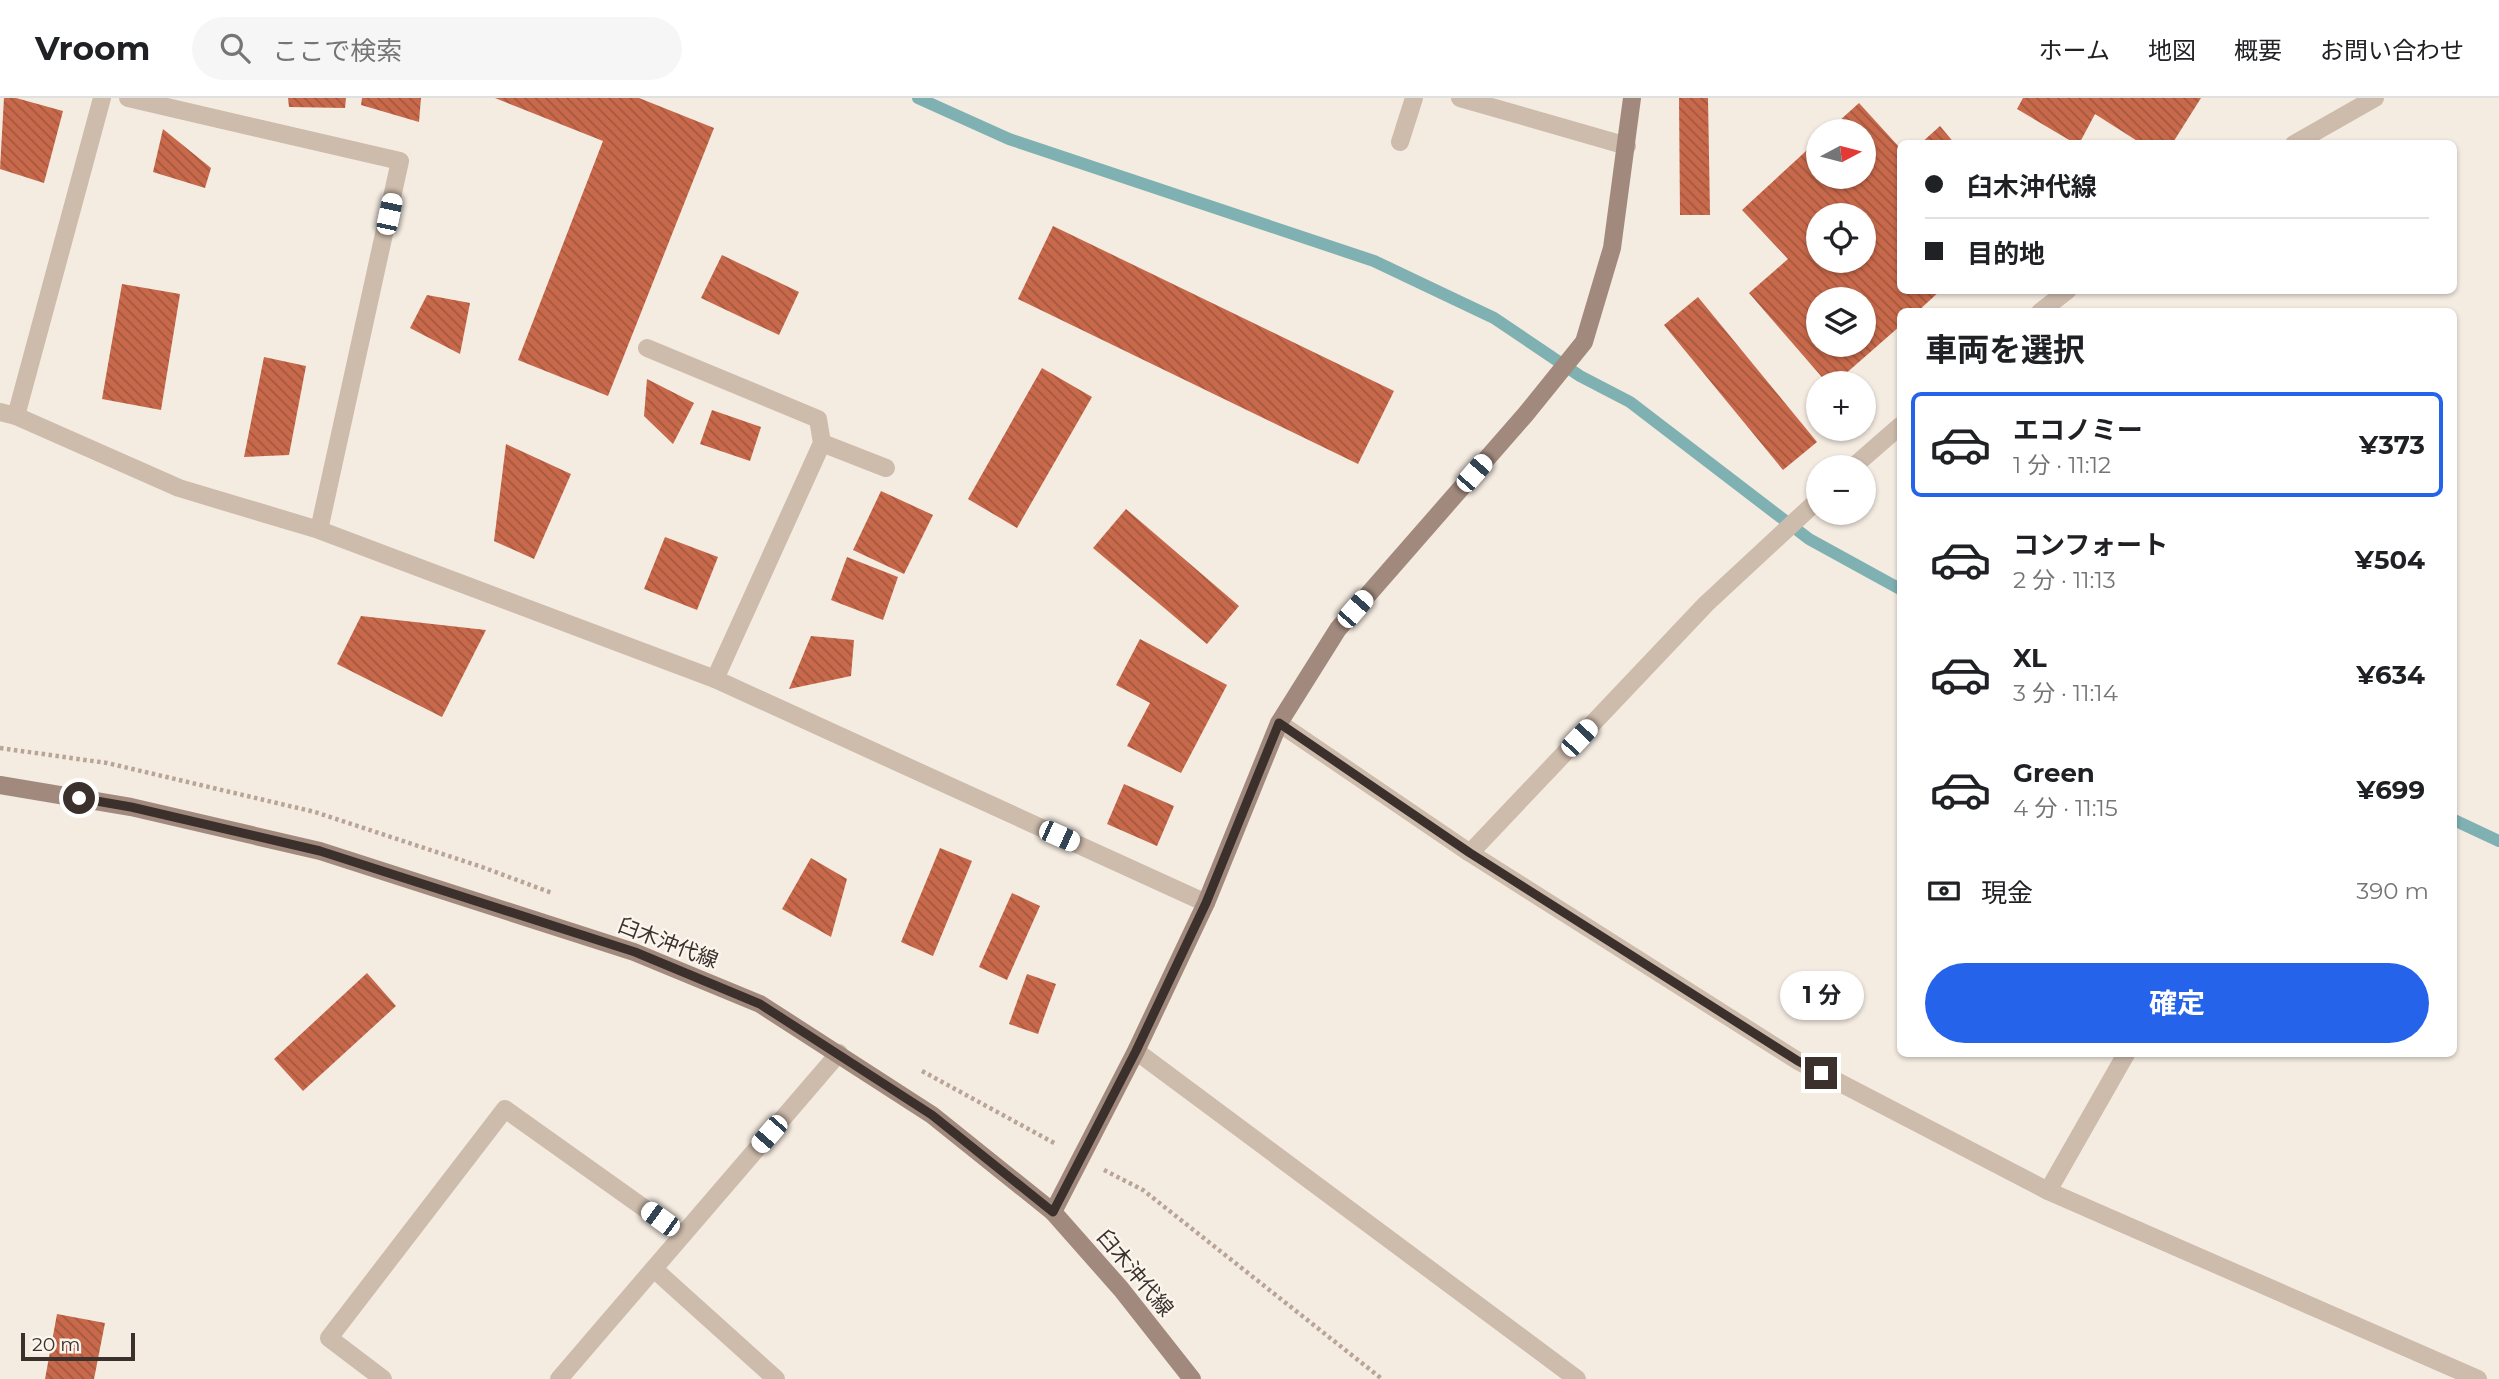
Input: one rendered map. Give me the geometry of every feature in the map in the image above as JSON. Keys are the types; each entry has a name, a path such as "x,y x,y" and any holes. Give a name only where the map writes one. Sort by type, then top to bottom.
{"main road":[{"path":"1053,1212 1136,1051 1206,903 1279,723 1338,629 1525,415 1584,342 1612,248 1628,146 1632,98"},
{"name":"臼木沖代線","path":"0,785 131,807 320,851 635,952 760,1004 932,1115 1053,1212 1121,1289 1192,1379"}],"street":[{"path":"102,98 8,414 179,488 319,530 715,680 1206,903"},
{"path":"128,98 400,161 319,530"},
{"path":"1400,142 1415,98"},
{"path":"1460,98 1628,146"},
{"path":"2301,140 2375,98"},
{"path":"2045,308 2063,294"},
{"path":"647,348 818,419 822,443 715,680"},
{"path":"1867,455 1897,429"},
{"path":"822,443 886,468"},
{"path":"1470,853 1706,604 1806,511"},
{"path":"1279,723 1470,853 1798,1061 2048,1191 2478,1379"},
{"path":"1136,1051 1577,1379"},
{"path":"559,1379 839,1054"},
{"path":"2048,1191 2124,1057"},
{"path":"383,1379 329,1338 505,1109 682,1235"},
{"path":"653,1269 776,1379"}],"building":[{"path":"4,98 16,98 63,111 44,183 0,169"},
{"path":"288,98 346,98 345,108 289,107"},
{"path":"362,98 421,98 419,122 361,105"},
{"path":"495,98 639,98 714,128 608,396 518,360 603,141"},
{"path":"1679,98 1708,98 1710,215 1680,215"},
{"path":"2023,98 2201,98 2175,140 2136,140 2095,114 2081,140 2069,140 2017,109"},
{"path":"1859,103 1874,119 1841,119"},
{"path":"1876,122 1897,145 1897,294 1937,294 1921,308 1897,308 1897,329 1876,347 1876,287 1806,287 1806,357 1865,357 1849,371 1817,371 1749,293 1788,259 1742,210 1806,151 1806,189 1876,189"},
{"path":"1940,126 1952,140 1924,140"},
{"path":"163,129 211,168 205,188 153,172"},
{"path":"1053,226 1394,391 1358,464 1018,299"},
{"path":"722,255 799,292 779,335 701,298"},
{"path":"122,284 180,294 161,410 102,399"},
{"path":"427,295 470,303 460,354 410,328"},
{"path":"1698,297 1806,429 1806,441 1817,442 1783,470 1664,325"},
{"path":"264,357 306,366 289,455 244,457"},
{"path":"1042,368 1092,397 1017,528 968,499"},
{"path":"647,379 694,403 673,444 644,416"},
{"path":"712,410 761,427 750,461 700,444"},
{"path":"506,444 571,474 534,559 494,541"},
{"path":"881,491 933,515 904,574 853,550"},
{"path":"1126,509 1239,606 1207,644 1093,548"},
{"path":"665,537 718,557 697,610 644,589"},
{"path":"847,557 898,577 883,620 831,600"},
{"path":"361,616 486,630 442,717 337,664"},
{"path":"811,636 854,640 851,676 789,689"},
{"path":"1140,639 1227,685 1181,773 1127,746 1150,703 1116,685"},
{"path":"1124,784 1174,806 1157,846 1107,824"},
{"path":"940,848 972,861 933,956 901,942"},
{"path":"811,858 847,879 831,937 782,909"},
{"path":"1012,893 1040,906 1007,980 979,967"},
{"path":"367,973 396,1006 303,1091 274,1059"},
{"path":"1027,974 1056,984 1038,1034 1009,1024"},
{"path":"57,1314 105,1323 94,1379 45,1379"}],"waterway":[{"path":"918,98 1009,139 1374,261 1494,318 1580,376 1630,402 1809,539 1897,587"},
{"path":"2457,821 2499,841"}],"route":[{"path":"79,798 131,807 320,851 635,952 760,1004 932,1115 1053,1212 1136,1051 1206,903 1279,723 1470,853 1821,1073"}]}
